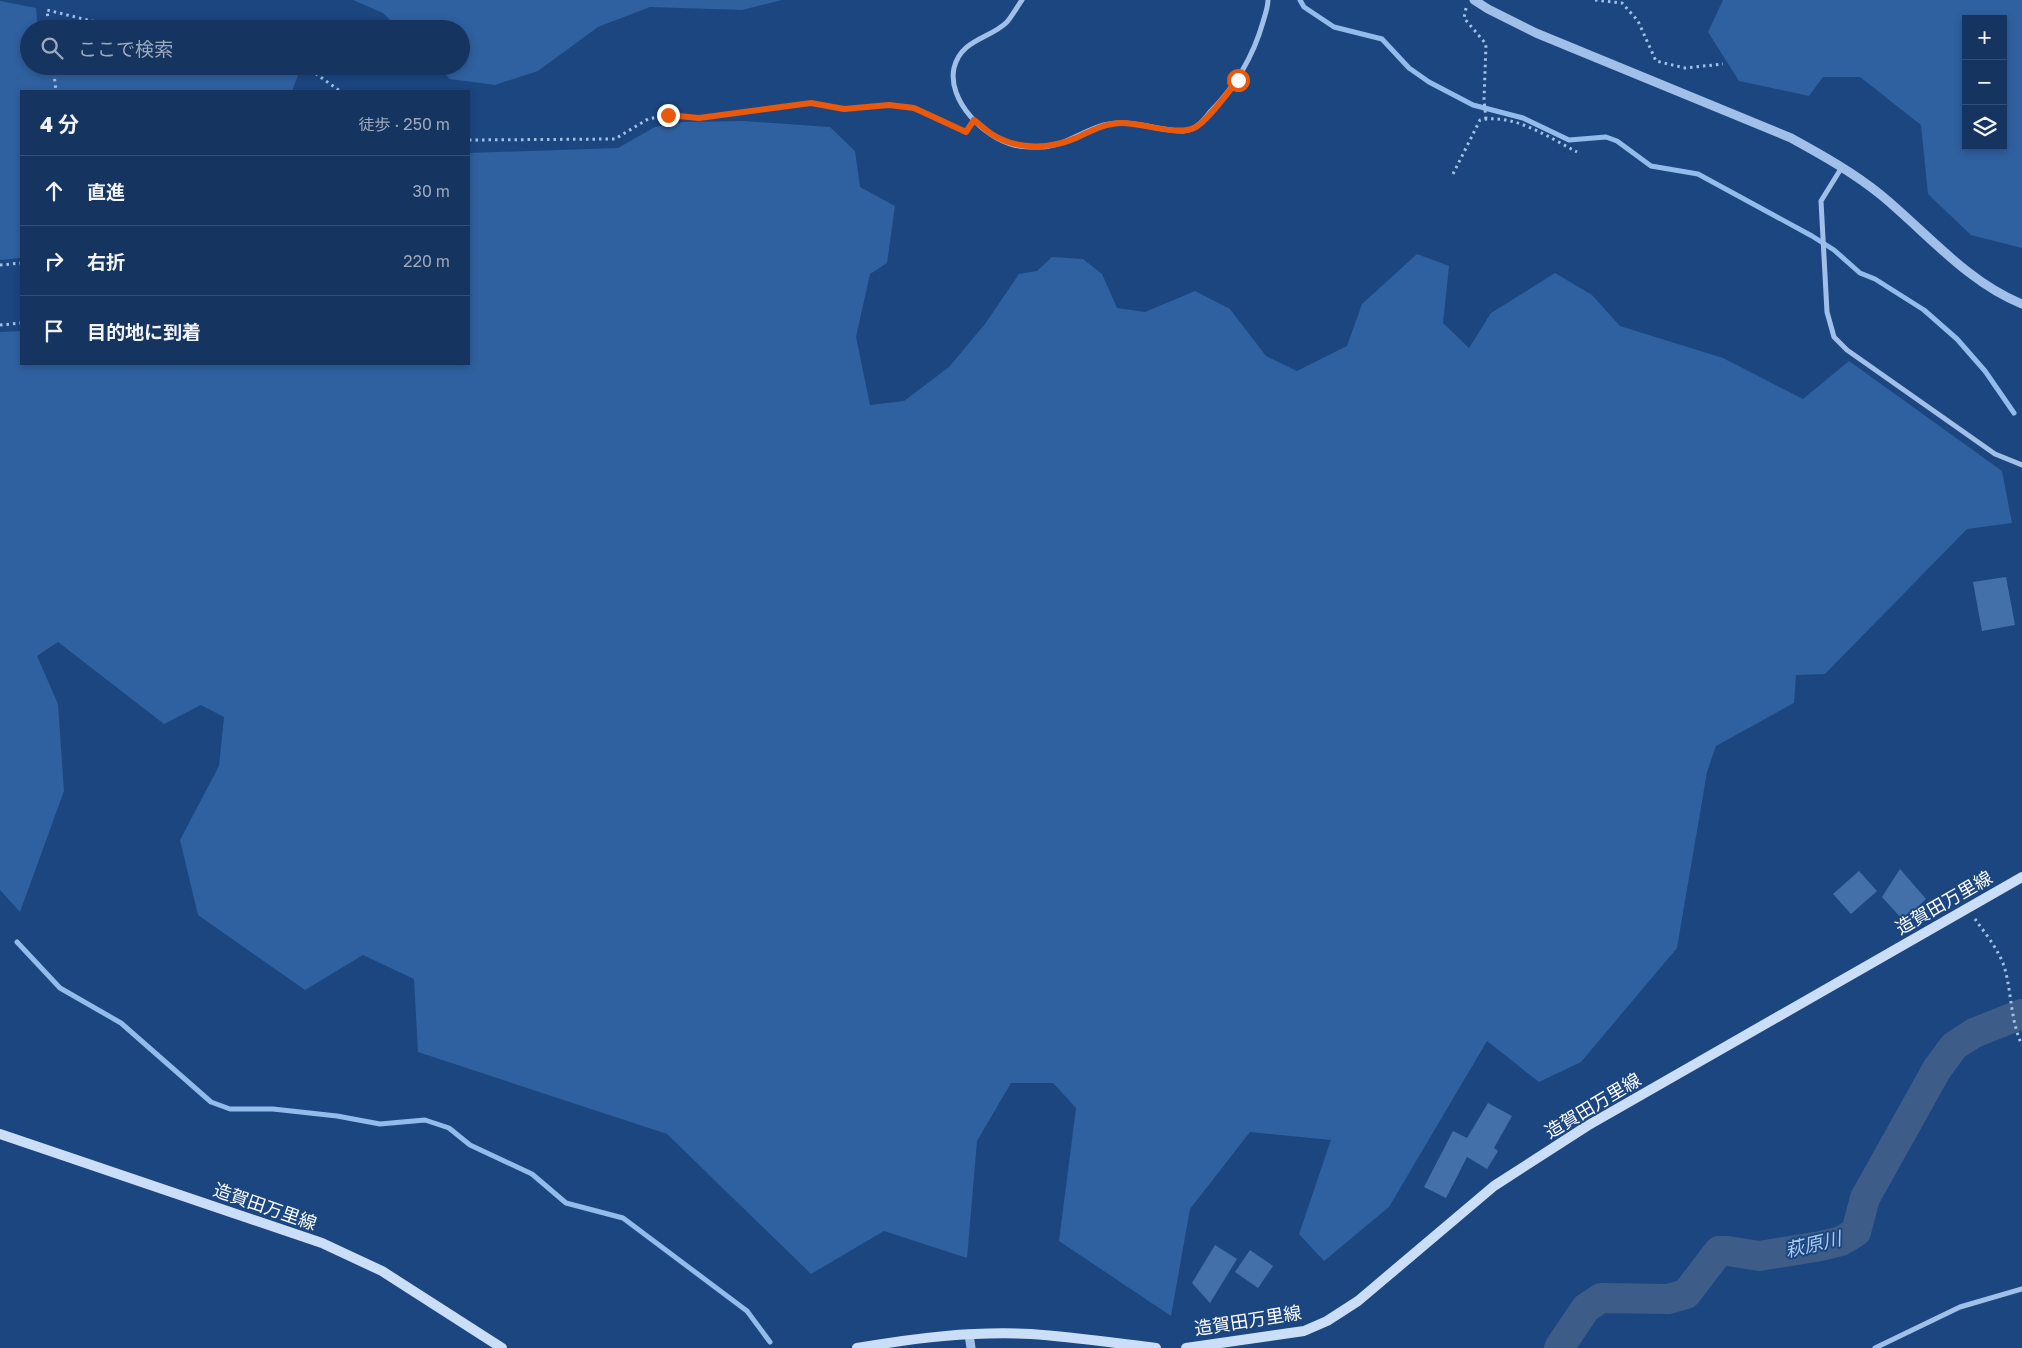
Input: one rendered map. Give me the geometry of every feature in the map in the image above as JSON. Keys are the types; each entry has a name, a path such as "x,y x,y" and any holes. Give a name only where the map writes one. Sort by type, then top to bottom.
{"main road":[{"name":"造賀田万里線","path":"1186,1348 1304,1331 1327,1321 1358,1301 1494,1186 1587,1126 2022,877"},
{"name":"造賀田万里線","path":"0,1134 322,1243 382,1271 502,1348"},
{"path":"857,1348 904,1340 969,1334 1031,1334 1156,1348"}],"street":[{"path":"1022,0 1006,23 972,43 960,54 954,67 953,83 962,106 974,120 994,136 1014,145 1041,147 1065,142 1105,125 1123,123 1184,131 1196,128 1222,101 1238,80 1255,46 1268,0"},
{"path":"1474,0 1536,33 1791,138 1842,167 1881,195 1928,238 1975,276 2008,299 2022,304"},
{"path":"1842,167 1821,201 1827,312 1834,337 1847,350 1995,454 2022,465"},
{"path":"1876,1348 1960,1308 2022,1289"},
{"path":"969,1334 971,1348"}],"path":[{"path":"1468,0 1464,18 1486,44 1484,100 1486,119"},
{"path":"1595,0 1622,3 1638,21 1656,62 1685,68 1723,64"},
{"path":"48,20 47,10 88,20"},
{"path":"54,75 56,90"},
{"path":"317,75 338,90"},
{"path":"470,140 615,139 648,119 668,115 699,118 811,103 844,109 889,105 914,108 966,132 974,120"},
{"path":"1453,174 1480,120 1492,118 1520,124 1577,152"},
{"path":"0,265 20,264"},
{"path":"0,325 20,323"},
{"path":"1969,909 1996,949 2004,965 2015,1030 2022,1045"}],"shaded area":[{"path":"353,0 782,0 742,10 650,7 598,27 538,71 495,85 450,79 446,75 470,75 470,20 390,20 383,13"},
{"path":"1723,0 2022,0 2022,248 1971,235 1928,194 1921,125 1860,77 1823,77 1809,96 1739,81 1708,32"},
{"path":"0,1 36,8 37,20 20,20 20,75 298,75 292,90 20,90 20,258 0,260"},
{"path":"744,121 830,127 855,151 860,187 895,206 887,263 870,274 856,337 870,405 904,401 949,367 985,324 1019,274 1037,271 1052,257 1083,259 1102,274 1117,308 1145,312 1195,291 1230,309 1266,356 1297,371 1347,346 1362,304 1417,254 1449,266 1443,323 1469,348 1491,313 1555,273 1592,295 1620,326 1723,358 1803,399 1849,361 2002,471 2012,523 1967,529 1825,674 1796,675 1794,703 1716,746 1707,772 1677,948 1581,1062 1539,1082 1487,1041 1389,1207 1324,1261 1299,1234 1331,1140 1250,1132 1190,1209 1171,1316 1059,1241 1076,1108 1053,1083 1011,1083 977,1141 967,1258 884,1231 811,1274 667,1134 418,1052 414,979 363,955 305,990 198,915 180,840 219,766 224,717 201,705 164,724 58,642 37,656 58,704 64,791 20,912 0,890 0,332 20,331 20,365 470,365 470,153 618,148 655,127 682,122"}],"building":[{"path":"2006,577 2015,625 1982,631 1973,582"},
{"path":"1900,869 1926,899 1903,920 1882,897"},
{"path":"1859,871 1877,891 1851,914 1833,894"},
{"path":"1488,1103 1512,1116 1494,1148 1498,1151 1487,1169 1467,1157 1446,1198 1424,1187 1453,1131 1467,1138"},
{"path":"1215,1245 1237,1259 1210,1303 1192,1283"},
{"path":"1250,1250 1273,1266 1258,1288 1235,1272"}],"waterway":[{"path":"1300,0 1304,7 1334,27 1382,39 1409,68 1429,82 1473,105 1523,118 1569,140 1606,137 1617,141 1651,166 1698,174 1812,236 1834,250 1860,273 1875,279 1924,310 1957,339 1985,371 2014,413"},
{"path":"17,942 60,988 121,1023 211,1102 230,1109 273,1109 337,1116 380,1124 425,1120 449,1128 470,1145 532,1174 566,1203 623,1218 747,1311 770,1342"},
{"name":"萩原川","path":"1559,1348 1586,1308 1601,1298 1668,1299 1686,1294 1719,1251 1759,1256 1821,1246 1841,1241 1856,1232 1865,1198 1937,1069 1954,1046 1974,1033 2022,1014"}],"route":[{"path":"668,115 699,118 811,103 844,109 859,106 889,105 914,108 966,132 974,120 994,136 1014,145 1041,147 1065,142 1105,125 1123,123 1184,131 1196,128 1222,101 1238,80"}]}
